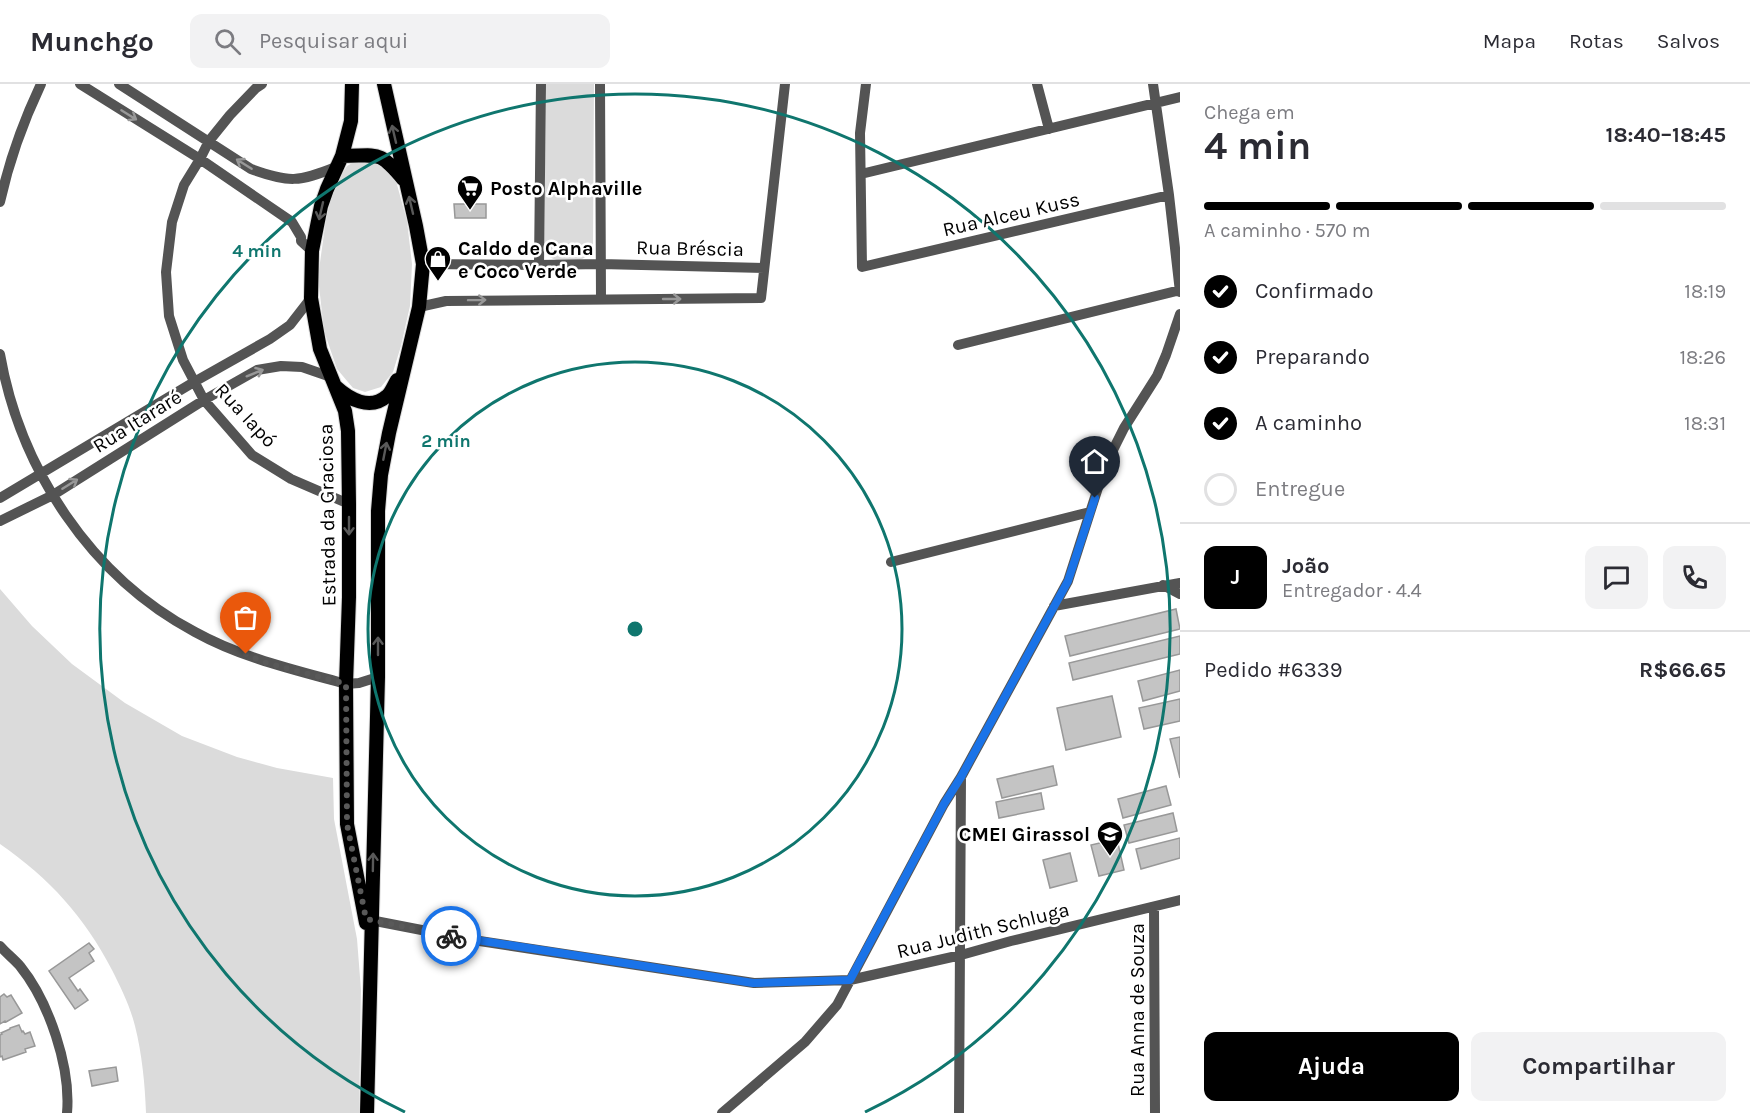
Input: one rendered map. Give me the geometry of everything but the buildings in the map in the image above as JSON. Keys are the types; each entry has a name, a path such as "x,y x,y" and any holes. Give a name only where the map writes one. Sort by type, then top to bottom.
{"main road":[{"name":"Estrada da Graciosa","path":"352,84 351,121 339,162 321,206 312,251 311,298 320,349 345,411 349,443 347,824 369,920"},
{"name":"Estrada da Graciosa","path":"367,1113 371,955 369,920 378,678 378,502 389,433 419,307 423,264 384,84"},
{"path":"339,162 362,154 377,155 389,162 406,183"},
{"path":"333,381 348,398 361,403 378,402 388,396 405,366"}],"street":[{"path":"0,202 7,169 41,84"},
{"path":"80,84 201,159 292,222 301,241 312,251"},
{"path":"119,84 251,169 275,178 299,180 339,162"},
{"name":"Rua Iapó","path":"262,84 230,115 209,141 201,159 184,185 172,222 166,272 169,316 183,360 204,400 252,454 291,479 349,504"},
{"path":"539,265 541,84"},
{"path":"600,84 601,299"},
{"path":"764,268 785,84"},
{"path":"866,84 860,133 861,174 1180,97"},
{"path":"1037,84 1049,129"},
{"path":"958,345 1180,291 1153,84"},
{"name":"Rua Alceu Kuss","path":"861,174 862,267 1169,195"},
{"name":"Rua Bréscia","path":"419,307 447,301 760,298 764,268 601,264 423,264"},
{"name":"Rua Itararé","path":"0,498 283,331 311,298"},
{"path":"722,1113 805,1042 837,1005 944,804 1068,581 1105,466 1124,428 1157,376 1180,314"},
{"path":"0,354 5,383 20,428 31,457 53,495 73,525 104,563 152,606 196,633 263,662 346,684 378,678"},
{"name":"Rua Itararé","path":"0,520 53,495 204,400 257,370 281,366 302,367 333,381"},
{"path":"891,562 1090,512"},
{"path":"1054,606 1180,583"},
{"path":"1164,585 1180,594"},
{"path":"958,1113 961,777"},
{"name":"Rua Judith Schluga","path":"369,920 473,940 753,983 850,980 961,955 1011,940 1180,900"},
{"name":"Rua Anna de Souza","path":"1154,907 1155,1113"},
{"path":"0,946 20,966 45,1006 61,1052 68,1101 67,1113"}],"shaded area":[{"path":"546,84 594,84 593,245 586,256 576,261 553,259 547,254 544,245"},
{"path":"361,158 378,160 396,181 407,221 412,264 410,306 393,372 381,387 365,392 353,388 337,369 324,331 318,277 326,219 334,186 347,166"},
{"path":"0,589 32,626 72,664 125,703 182,736 237,757 277,768 333,778 334,819 357,939 361,990 359,1113 146,1113 140,1047 128,1004 112,970 90,932 64,900 35,871 0,844"}],"way so far":[{"path":"246,654 263,662 346,684 347,824 366,919 451,936"}],"place":[{"name":"Posto Alphaville","path":"470,211"},
{"name":"Caldo de Cana e Coco Verde","path":"438,282"},
{"name":"CMEI Girassol","path":"1110,857"}],"route":[{"path":"451,936 753,983 850,980 944,804 1068,581 1095,498"}]}
